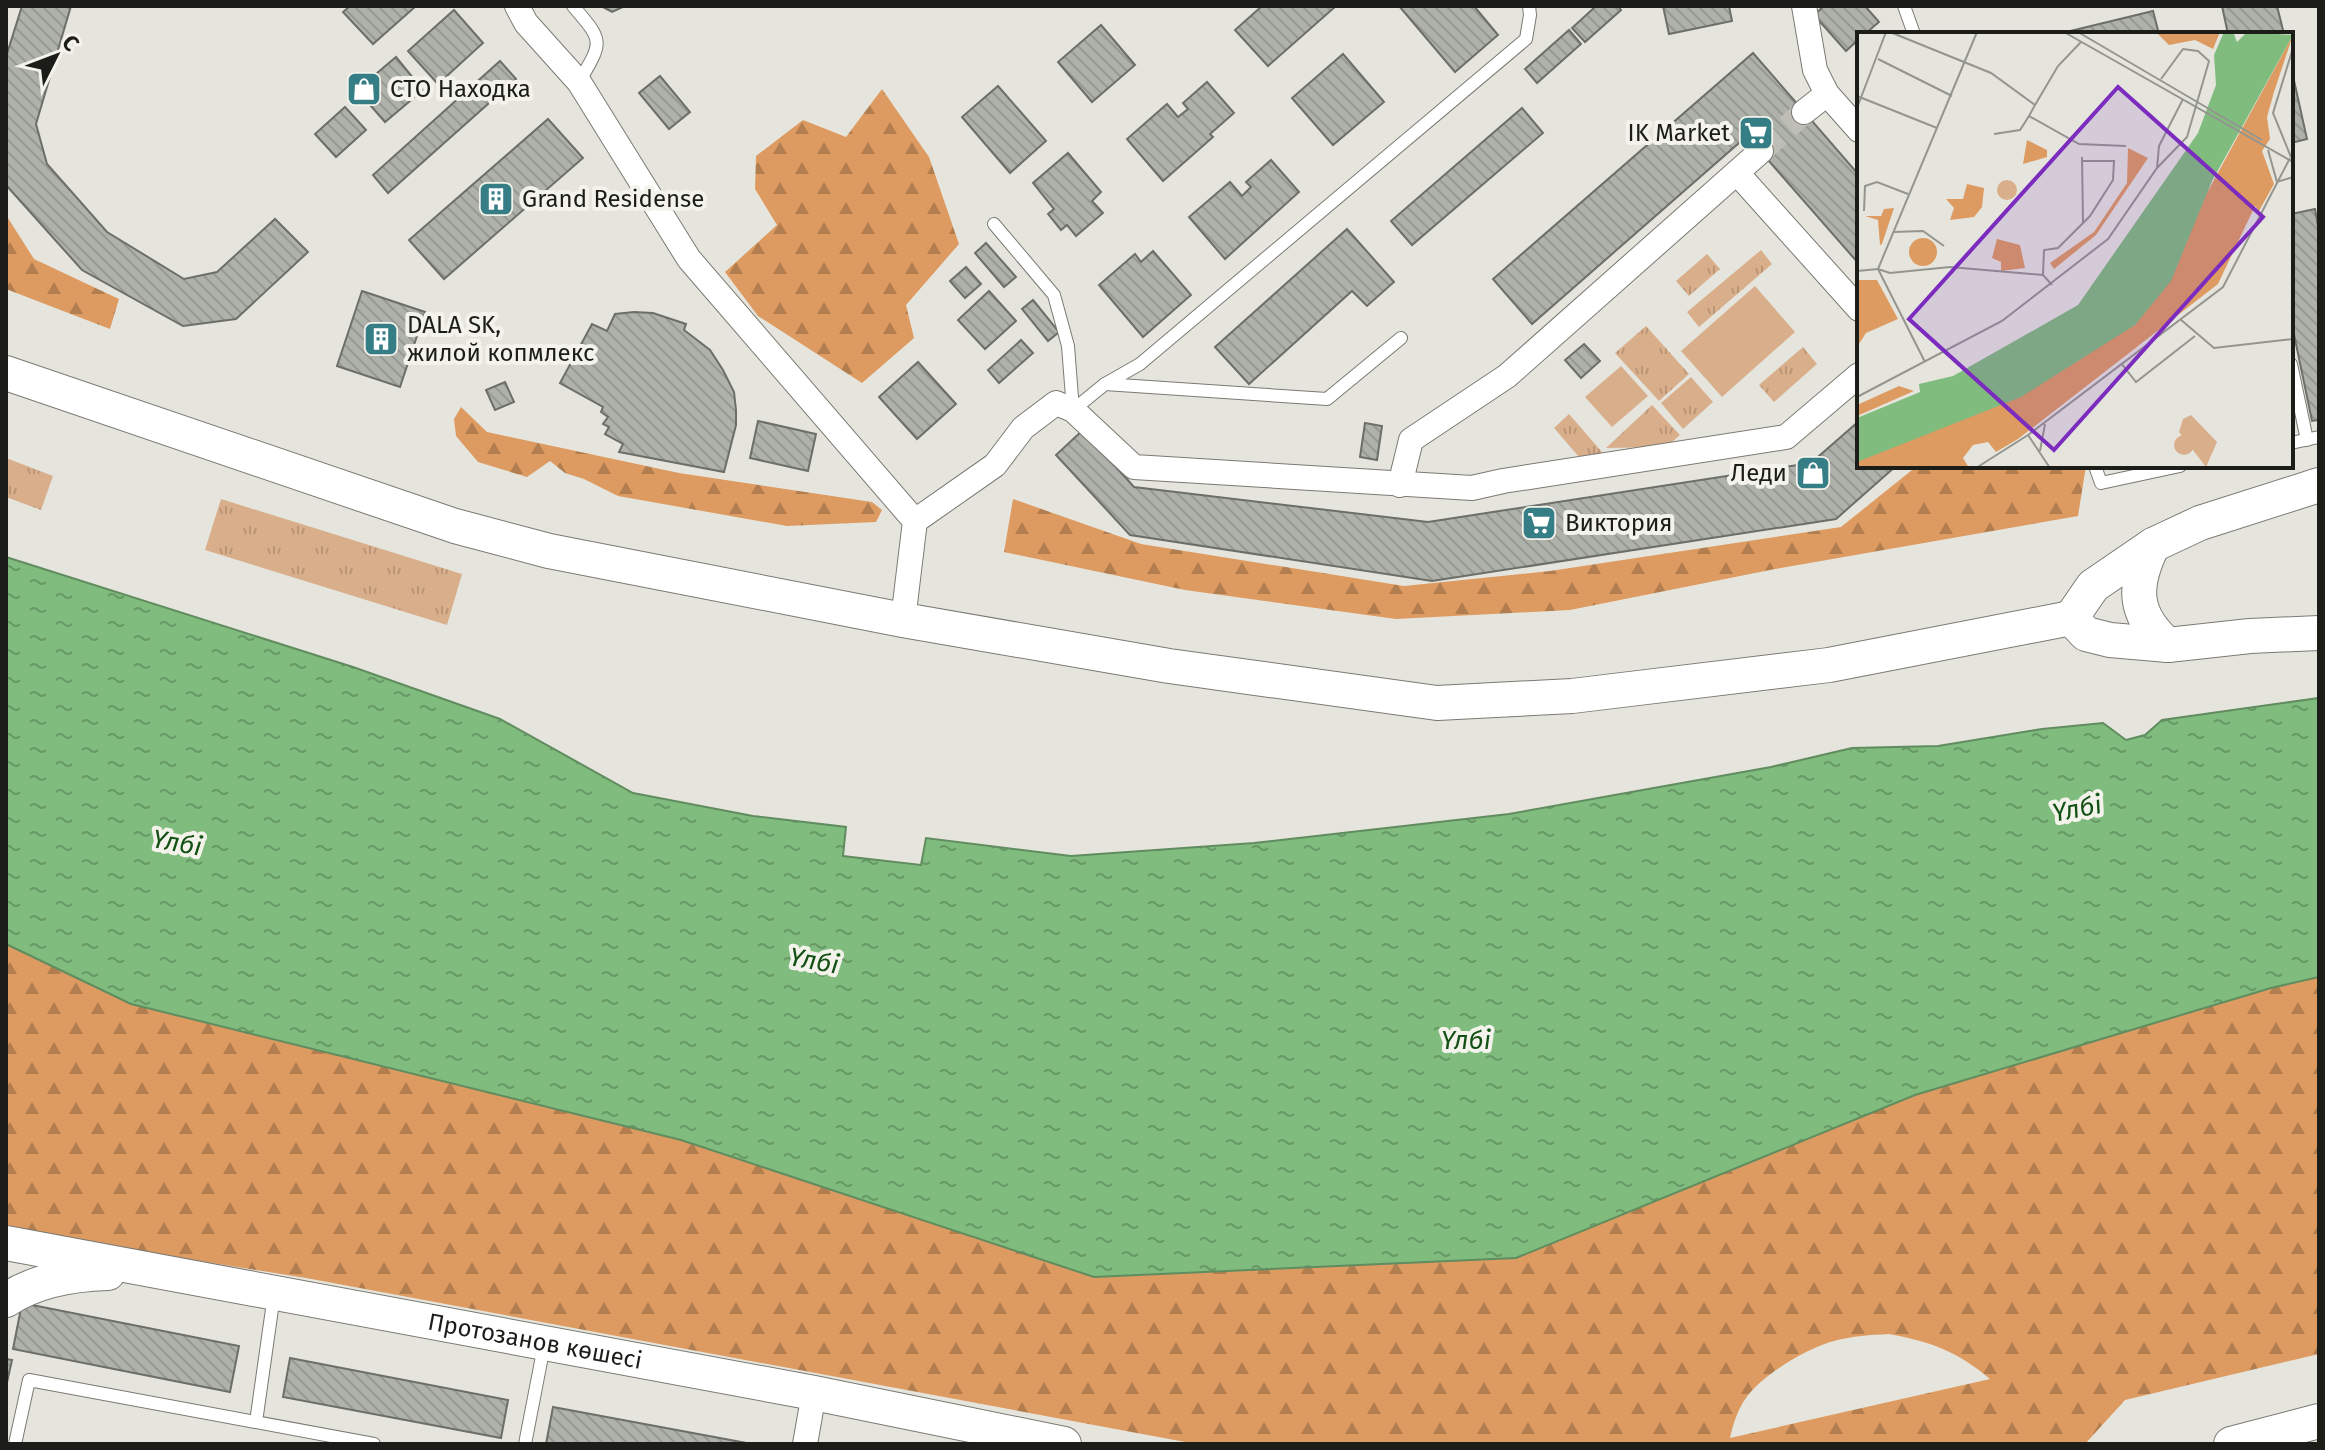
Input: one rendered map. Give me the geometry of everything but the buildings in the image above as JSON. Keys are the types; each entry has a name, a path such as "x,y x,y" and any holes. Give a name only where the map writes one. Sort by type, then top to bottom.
{"main road":[{"path":"6,373 455,526 549,551 903,620 1169,666 1437,703 1572,696 1829,665 2071,618 2093,586 2153,545 2200,523 2319,485"},
{"path":"2153,545 2139,581 2139,600 2149,626 2168,645"},
{"path":"2071,618 2086,634 2110,640 2168,645 2250,636 2319,633"},
{"name":"Протозанов көшесі","path":"6,1243 814,1393 1052,1443"},
{"path":"6,1300 25,1287 81,1274 151,1270"},
{"path":"2231,1444 2319,1421"}],"street":[{"path":"517,6 526,23 579,82 689,259 915,521 903,620"},
{"path":"1804,6 1815,70 1827,94 1857,128"},
{"path":"1804,112 1827,94"},
{"path":"1400,485 1411,440 1507,376 1761,151"},
{"path":"1737,173 1857,307"},
{"path":"915,521 995,465 1023,428 1056,403 1073,410 1134,467 1472,488 1786,437 1857,377"},
{"path":"805,1444 814,1393"}],"lane":[{"path":"573,6 596,32 597,49 579,82"},
{"path":"1073,410 1105,384 1140,364 1526,39 1529,6"},
{"path":"1904,6 1913,32"},
{"path":"994,224 1054,295 1068,346 1073,410"},
{"path":"1105,384 1327,399 1401,338"},
{"path":"2293,371 2313,438 2293,443"},
{"path":"2096,468 2101,483 2171,468"},
{"path":"256,1422 274,1292"},
{"path":"525,1444 544,1343"},
{"path":"15,1444 29,1380 374,1444"}],"green space":[{"path":"882,89 929,157 959,244 906,305 914,338 862,383 758,316 725,272 777,225 755,189 756,156 803,120 846,137"},
{"path":"6,215 34,259 119,299 110,329 6,289"},
{"path":"1761,250 1772,264 1699,327 1687,312"},
{"path":"1707,254 1720,269 1689,296 1676,281"},
{"path":"1755,286 1795,332 1722,397 1681,351"},
{"path":"1646,326 1689,374 1659,401 1615,353"},
{"path":"1803,347 1817,364 1774,402 1759,385"},
{"path":"1621,366 1648,396 1612,427 1585,397"},
{"path":"1691,377 1713,402 1683,429 1661,403"},
{"path":"1652,405 1680,435 1666,447 1606,448"},
{"path":"461,407 487,432 679,473 872,502 882,510 876,522 787,526 618,496 565,473 550,461 527,477 478,462 456,436 454,419"},
{"path":"1569,414 1602,452 1586,465 1554,428"},
{"path":"6,458 53,476 41,510 6,497"},
{"path":"1915,468 2086,468 2078,516 1775,569 1570,610 1396,619 1185,590 1004,552 1013,499 1141,544 1404,586 1550,571 1841,527"},
{"path":"221,499 462,574 447,625 205,550"},
{"path":"6,944 131,1004 681,1140 1094,1277 1516,1258 1915,1095 2271,988 2319,977 2319,1354 2125,1400 2085,1444 1196,1444 306,1278 69,1240 6,1225","holes":["1889,1334 1955,1355 1990,1379 1730,1438 1738,1412 1753,1389 1799,1356 1848,1338"]}],"water":[{"name":"Үлбі","path":"6,557 353,667 500,719 633,793 753,816 846,827 843,856 921,865 926,838 1071,856 1254,843 1509,814 1771,767 1852,748 1938,746 2042,729 2103,723 2126,740 2145,735 2162,720 2319,698 2319,977 2271,988 1915,1095 1516,1258 1094,1277 681,1140 131,1004 6,944"}],"tunnel":[{"path":"1761,151 1804,112"}],"place":[{"name":"СТО Находка","path":"364,89"},
{"name":"IK Market","path":"1756,133"},
{"name":"Grand Residense","path":"496,199"},
{"name":"DALA SK, жилой копмлекс","path":"381,339"},
{"name":"Леди","path":"1813,473"},
{"name":"Виктория","path":"1539,523"}]}
